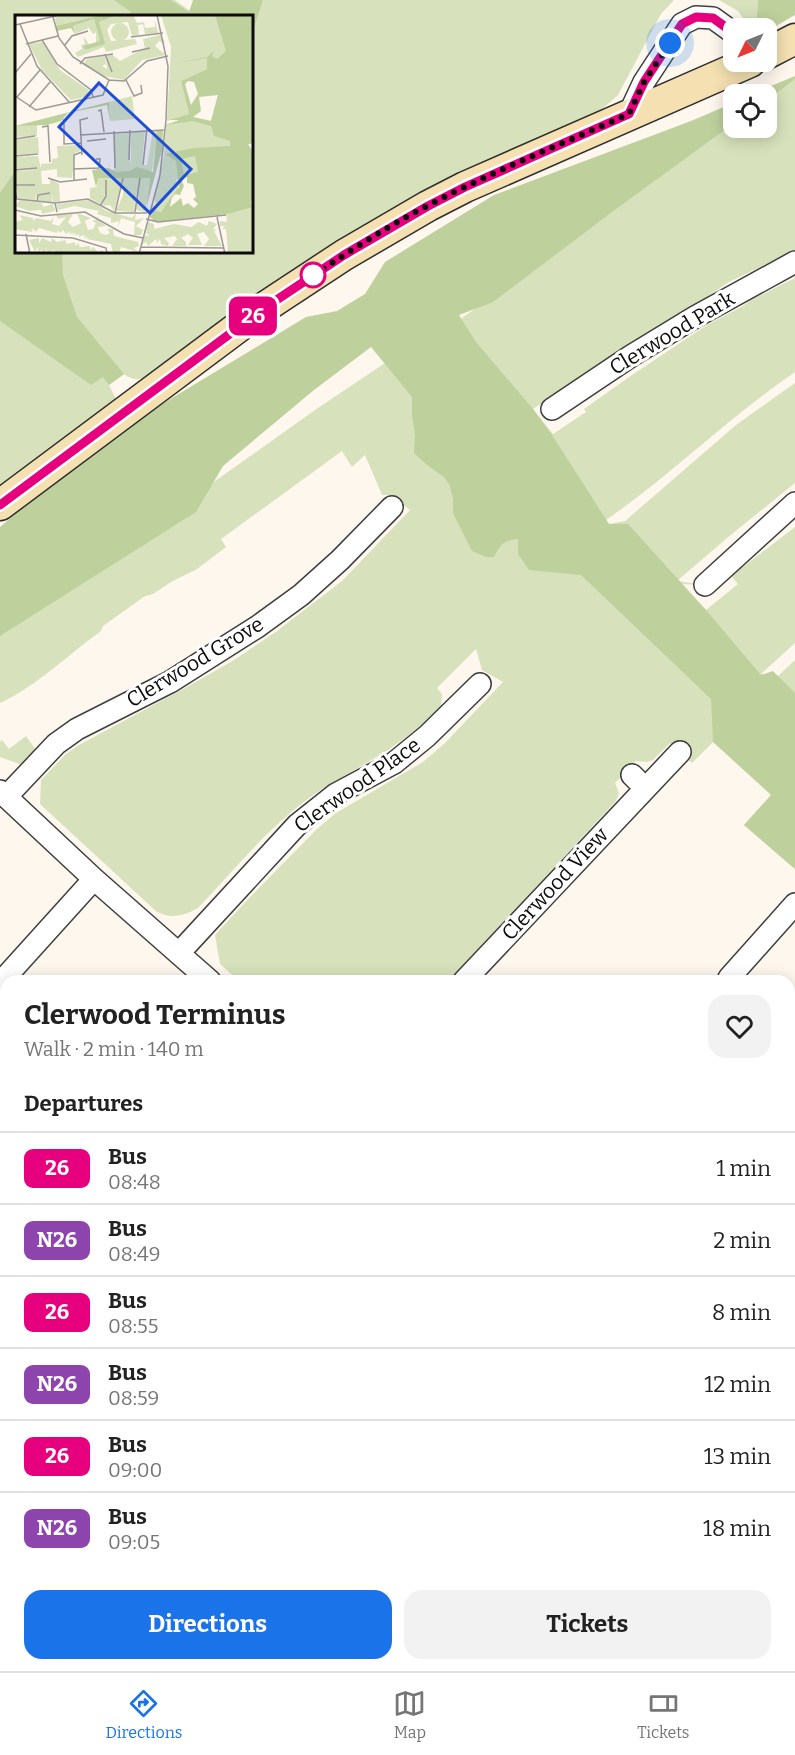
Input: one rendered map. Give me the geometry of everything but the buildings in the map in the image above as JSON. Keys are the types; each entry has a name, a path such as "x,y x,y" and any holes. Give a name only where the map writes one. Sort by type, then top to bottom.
{"street":[{"path":"629,114 644,82 682,24 696,17 713,18 723,25"},
{"path":"777,48 795,39"},
{"path":"0,505 266,307 344,255 455,192 725,72"},
{"name":"Clerwood Park","path":"552,410 631,356 795,261"},
{"path":"705,585 795,503"},
{"name":"Clerwood Grove","path":"3,794 56,744 77,729 170,682 257,627 301,595 380,513"},
{"name":"Clerwood Place","path":"179,953 297,825 336,794 394,763 427,736 459,693 480,684"},
{"name":"Clerwood View","path":"469,975 639,782 680,752"},
{"path":"3,794 94,879 203,975"},
{"path":"6,975 94,879"},
{"path":"732,975 795,904"}],"green space":[{"path":"0,0 175,0 196,15 15,15 15,254 254,254 254,29 263,0 674,0 661,14 618,95 590,120 547,133 444,180 341,239 162,372 158,368 138,379 124,374 109,385 115,397 114,404 0,491"},
{"path":"114,0 171,0 189,12 193,0 263,0 254,29 254,15 130,15 131,12"},
{"path":"719,0 758,0 757,18 743,18 738,11"},
{"path":"758,0 795,0 795,15 777,25 777,18 757,18"},
{"path":"795,76 795,79 777,93 776,84"},
{"path":"795,79 795,250 729,282 683,313 639,338 533,409 553,434 586,412 584,409 632,375 707,325 795,278 795,372 606,520 609,524 625,521 736,425 795,383 795,483 677,581 705,585 679,584 706,610 738,584 731,576 795,527 795,643 761,674 778,676 795,660 795,869 744,825 773,793 713,742 692,763 670,743 653,760 636,761 615,783 619,793 616,801 454,975 232,975 220,964 215,935 250,897 317,829 336,813 423,762 445,743 503,682 482,670 476,649 437,688 442,694 441,706 427,720 388,750 309,798 251,850 198,908 183,915 173,916 157,912 40,804 41,780 66,754 79,745 234,660 277,631 342,581 410,510 390,495 382,495 365,455 352,467 342,451 221,539 226,547 197,569 153,594 145,596 103,626 101,631 40,679 0,703 0,634 315,410 385,363 442,427 454,344 462,318 723,131 723,138 777,138 777,93"},
{"path":"723,107 723,131 493,302 459,315 476,342 552,435 609,524 628,524 761,675 773,671 795,693 795,869 744,825 771,795 713,742 711,699 581,575 529,570 518,554 518,539 503,544 494,557 486,557 472,551 453,513 453,498 449,484 444,477 414,453 412,397 371,347 314,390 223,466 196,512 0,636 0,527 80,458 172,398 306,317 337,311 365,294 385,262 494,195"},
{"path":"15,171 15,254 62,254 63,275 77,317 124,374 109,385 103,377 91,385 0,321 0,193"},
{"path":"26,736 36,750 22,765 0,757 2,740 9,749"}],"bus line":[{"name":"26","path":"0,505 266,307 344,255 465,187 629,114 644,82 682,24 696,17 713,18 723,25"}],"route":[{"path":"313,275 305,281 344,255 428,206 465,187 629,114 644,82 670,43"}]}
